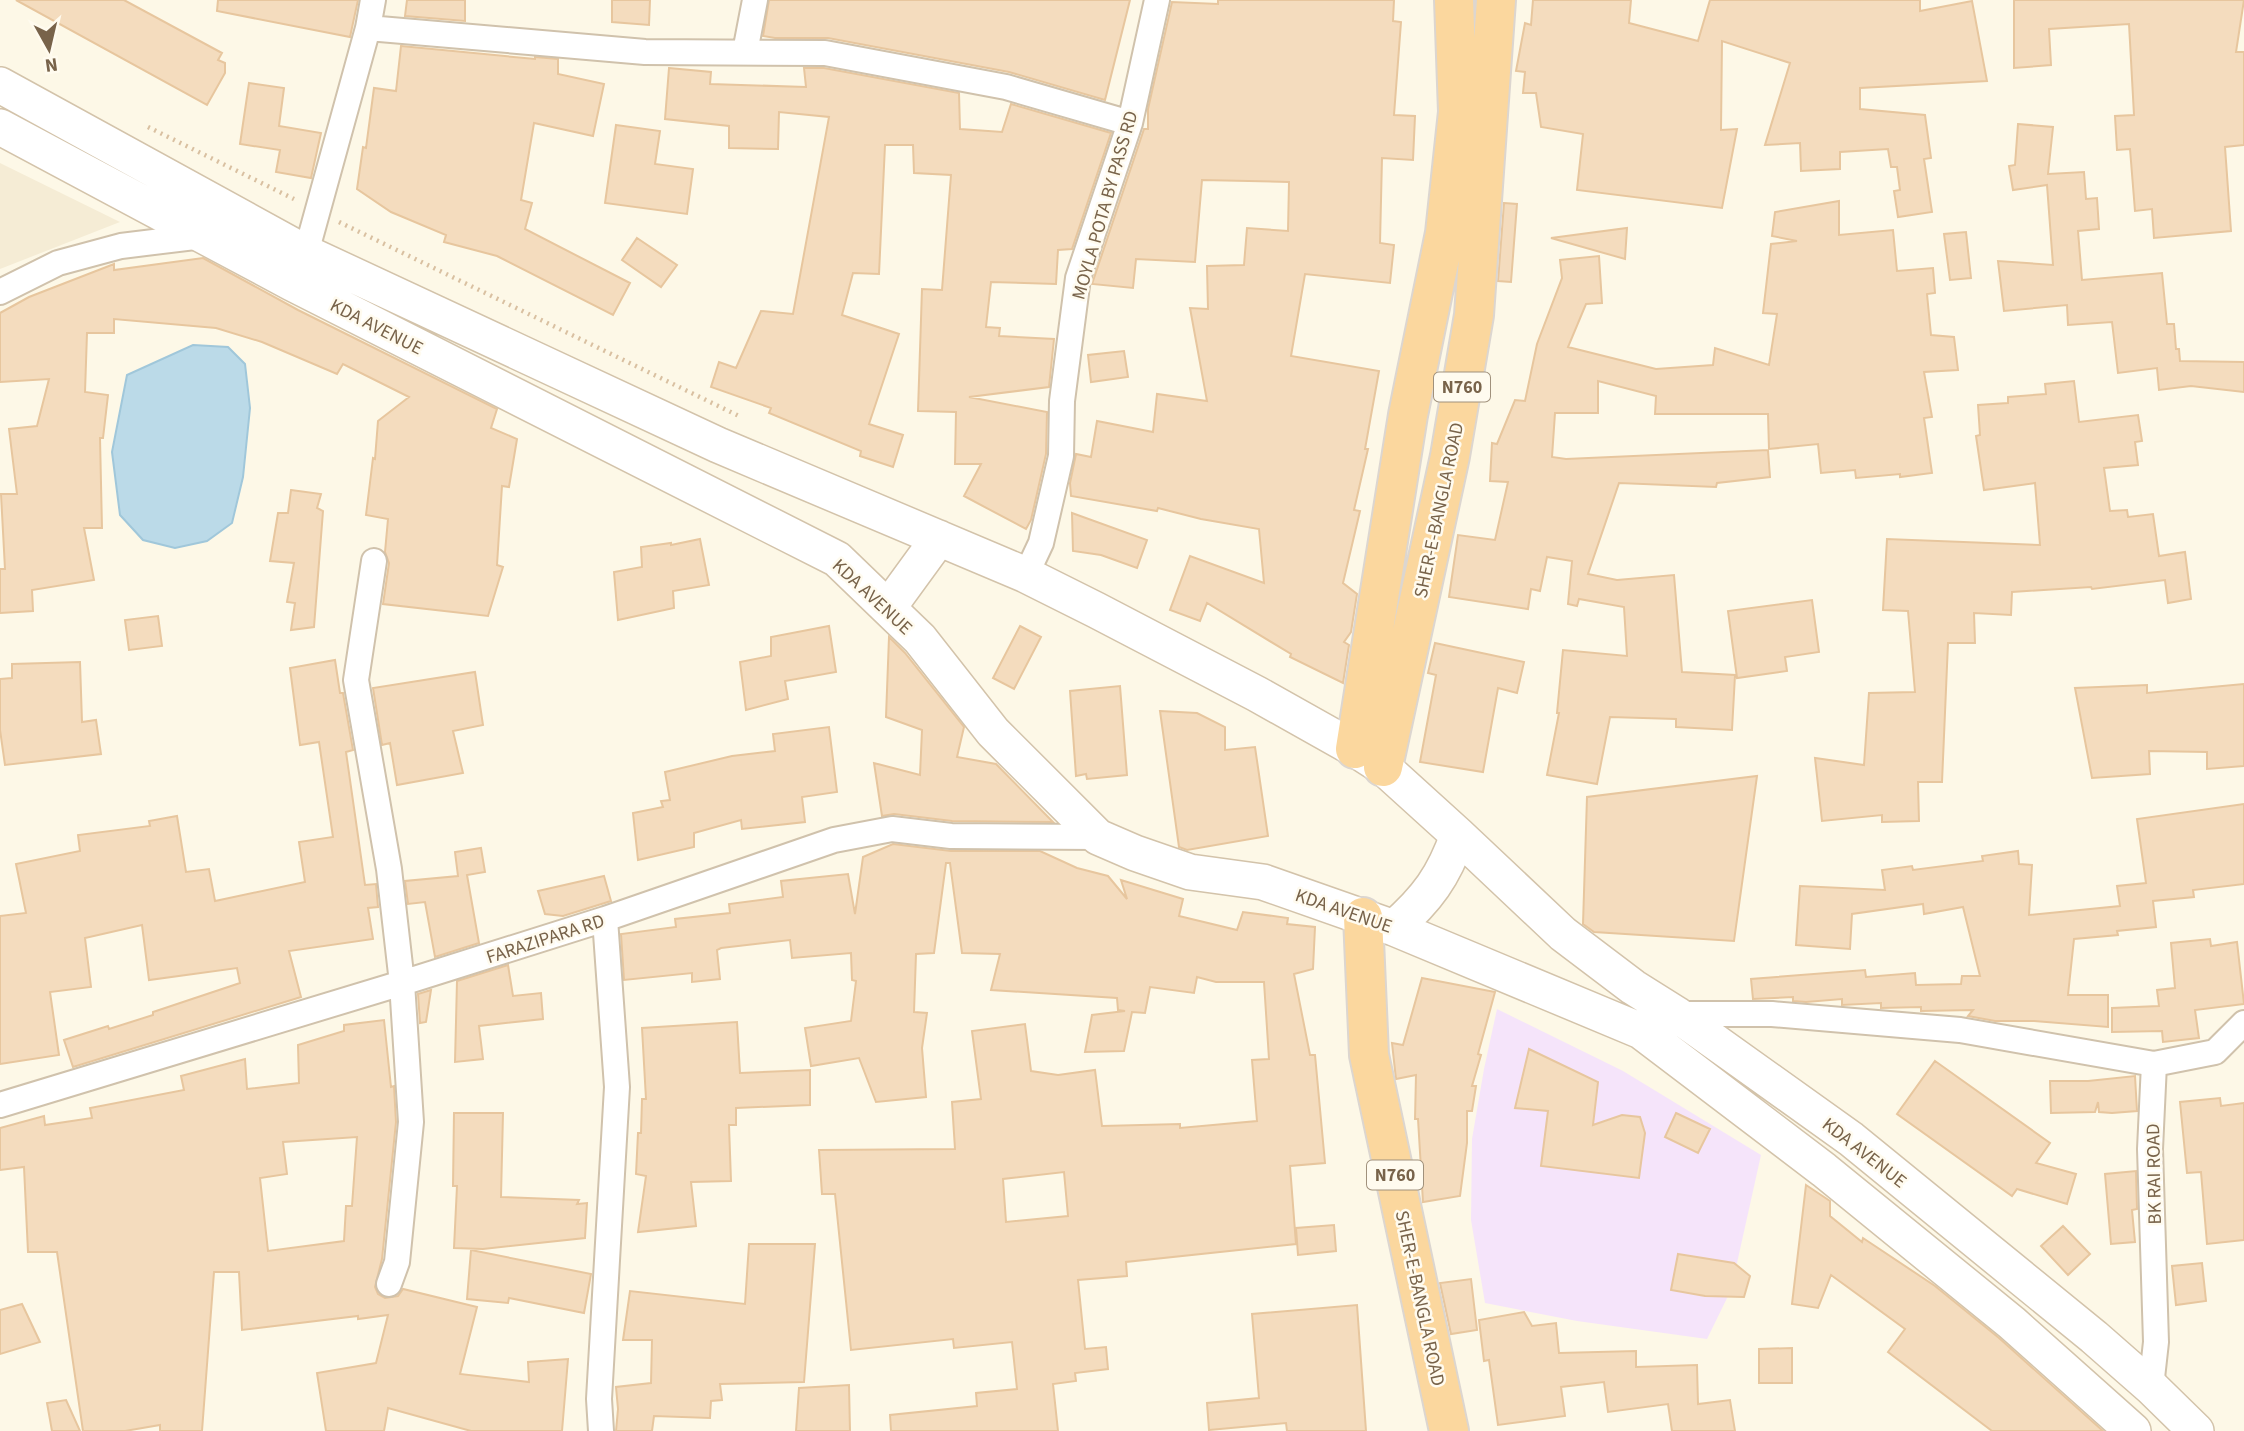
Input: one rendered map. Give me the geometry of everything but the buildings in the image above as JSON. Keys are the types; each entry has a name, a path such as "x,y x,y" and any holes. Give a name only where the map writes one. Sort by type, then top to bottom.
{"highway":[{"name":"SHER-E-BANGLA ROAD","path":"1369,758 1408,415 1445,233 1458,112 1454,0"},
{"name":"SHER-E-BANGLA ROAD","path":"1369,758 1450,456 1474,315 1496,0"},
{"name":"SHER-E-BANGLA ROAD","path":"1379,922 1369,1055 1449,1431"}],"main road":[{"name":"KDA AVENUE","path":"0,85 306,253 718,445 1026,575 1257,694 1369,758 1458,835 1563,934 1633,987 1676,1014 1851,1139 2084,1329 2151,1387 2196,1431"},
{"name":"KDA AVENUE","path":"0,127 203,236 836,559 920,639 993,732 1098,837 1189,872 1263,882 1379,922 1641,1031 1824,1170 1908,1238 2012,1323 2133,1431"},
{"path":"888,608 939,538"},
{"path":"1379,922 1426,897 1440,879 1458,835"}],"street":[{"path":"306,253 368,28 373,0"},
{"path":"745,52 755,0"},
{"name":"MOYLA POTA BY PASS RD","path":"1026,575 1041,543 1061,456 1062,401 1078,278 1130,123 1157,0"},
{"path":"368,28 645,52 825,52 1006,88 1130,123"},
{"path":"0,292 70,260 121,246 203,236"},
{"path":"374,561 356,680 390,869 402,983 411,1122 397,1262 389,1284"},
{"name":"FARAZIPARA RD","path":"0,1105 605,919 834,840 892,829 951,835 1098,837"},
{"path":"601,1431 599,1399 617,1087 605,919"},
{"path":"1676,1014 1772,1014 1960,1030 2154,1065 2215,1052 2244,1023"},
{"name":"BK RAI ROAD","path":"2151,1387 2156,1342 2150,1149 2154,1065"}],"path":[{"path":"147,126 744,419"}],"shaded area":[{"path":"0,163 120,222 0,269"},
{"path":"1497,1009 1623,1071 1761,1155 1731,1290 1707,1339 1577,1321 1485,1303 1471,1220 1472,1139"}],"water":[{"path":"193,345 228,347 245,364 250,408 243,477 232,523 207,541 175,548 143,540 120,515 112,452 127,375"}]}
